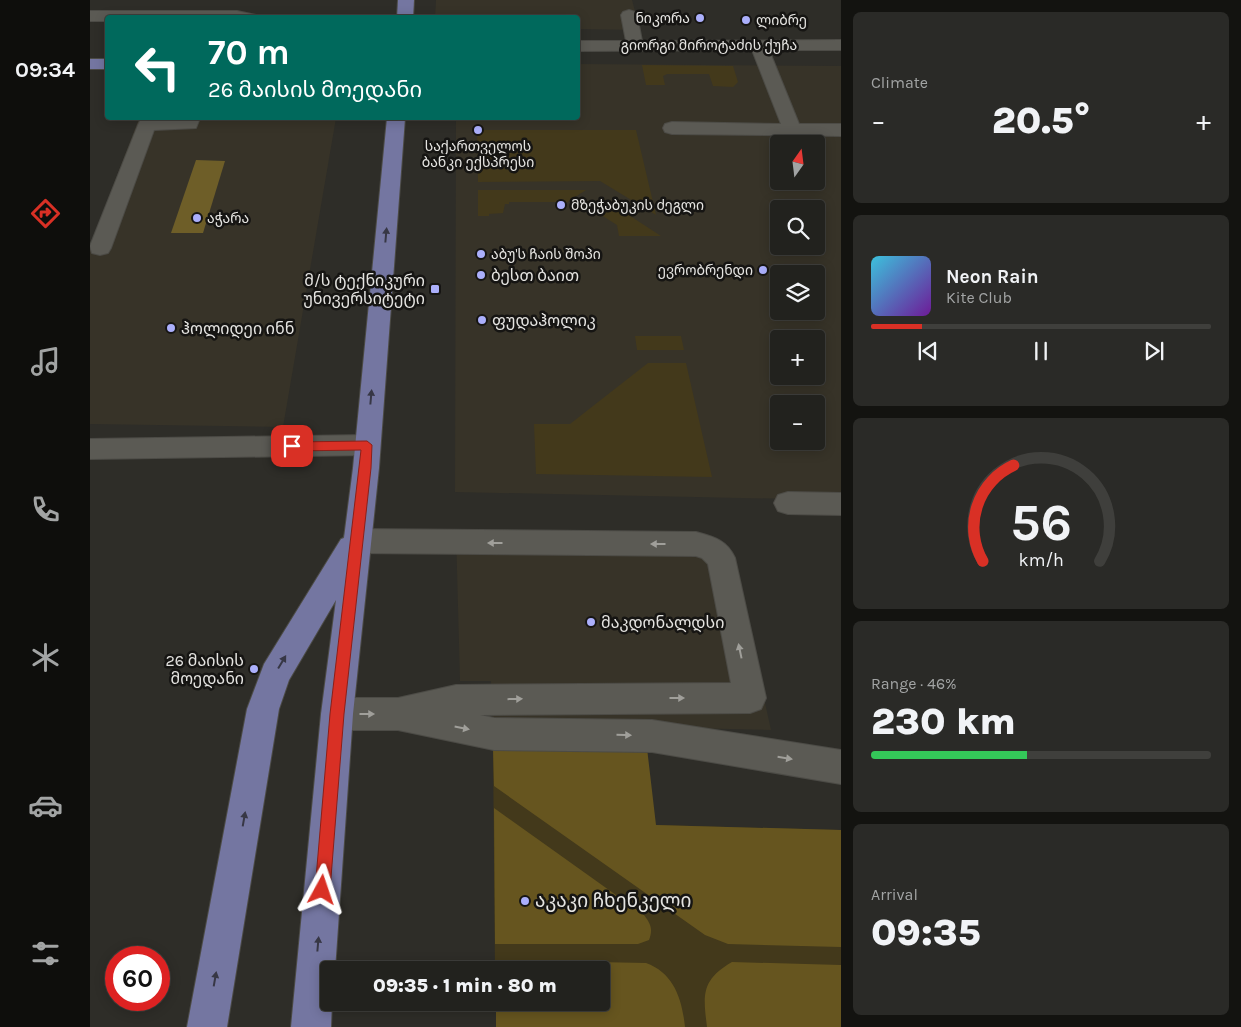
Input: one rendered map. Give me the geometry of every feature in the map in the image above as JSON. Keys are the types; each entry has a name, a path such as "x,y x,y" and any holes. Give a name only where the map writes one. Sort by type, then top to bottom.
{"main road":[{"path":"405,15 406,0"},
{"path":"90,64 105,64"},
{"path":"311,1027 337,714 356,540 366,468 396,120"},
{"path":"207,1027 263,709 275,674 356,540"}],"street":[{"path":"219,15 224,0"},
{"path":"629,15 635,45"},
{"path":"90,16 105,16"},
{"path":"758,44 792,129"},
{"name":"გიორგი მიროტაძის ქუჩა","path":"580,46 841,45"},
{"path":"100,248 147,125 189,124 190,120"},
{"path":"672,128 841,130"},
{"path":"90,449 367,445"},
{"path":"788,503 841,504"},
{"path":"356,540 696,544 711,548 721,558 750,698 456,700 398,714"},
{"path":"337,714 398,714 494,734 652,736 841,767"}],"shaded area":[{"path":"436,0 632,0 640,30 580,29 580,15 435,15"},
{"path":"580,64 841,66 841,500 455,492 456,120 580,120"},
{"path":"642,65 733,66 738,82 733,87 713,86 709,74 667,74 663,76 665,85 646,85"},
{"path":"138,120 336,120 283,427 90,424 90,246"},
{"path":"477,130 636,130 656,215 600,181 478,182"},
{"path":"196,160 225,161 203,233 171,233"},
{"path":"478,190 586,190 566,203 560,200 556,202 509,202 509,204 505,204 503,213 478,216"},
{"path":"604,199 661,236 619,236 617,225 590,208"},
{"path":"635,336 681,336 684,350 637,350"},
{"path":"648,363 686,363 712,477 536,474 534,424 570,424"},
{"path":"456,532 699,532 716,541 732,554 771,730 493,724 491,681 460,681"},
{"path":"493,747 656,825 841,830 841,1027 496,1027 496,1011 610,1011 610,961 495,961"},
{"path":"493,747 647,748 656,825 841,830 841,947 728,944 705,935 494,786"},
{"path":"494,808 644,915 651,927 649,940 638,944 495,944"},
{"path":"495,960 545,961 495,961"},
{"path":"610,962 646,963 656,967 663,973 670,980 679,997 685,1027 496,1027 496,1011 610,1011"},
{"path":"732,962 841,965 841,1027 707,1027 706,989 714,975"}],"place":[{"name":"ნიკორა","path":"700,18"},
{"name":"ლიბრე","path":"746,20"},
{"name":"საქართველოს ბანკი ექსპრესი","path":"478,130"},
{"name":"მზეჭაბუკის ძეგლი","path":"561,205"},
{"name":"აჭარა","path":"197,218"},
{"name":"აბუ'ს ჩაის შოპი","path":"481,254"},
{"name":"ევრობრენდი","path":"763,270"},
{"name":"ბესთ ბაით","path":"481,275"},
{"name":"მ/ს ტექნიკური უნივერსიტეტი","path":"435,289"},
{"name":"ფუდაჰოლიკ","path":"482,320"},
{"name":"ჰოლიდეი ინნ","path":"171,328"},
{"name":"მაკდონალდსი","path":"591,622"},
{"name":"26 მაისის მოედანი","path":"254,669"},
{"name":"აკაკი ჩხენკელი","path":"525,901"}],"route":[{"path":"292,446 367,445 366,468 356,540 337,714 322,890"}]}
